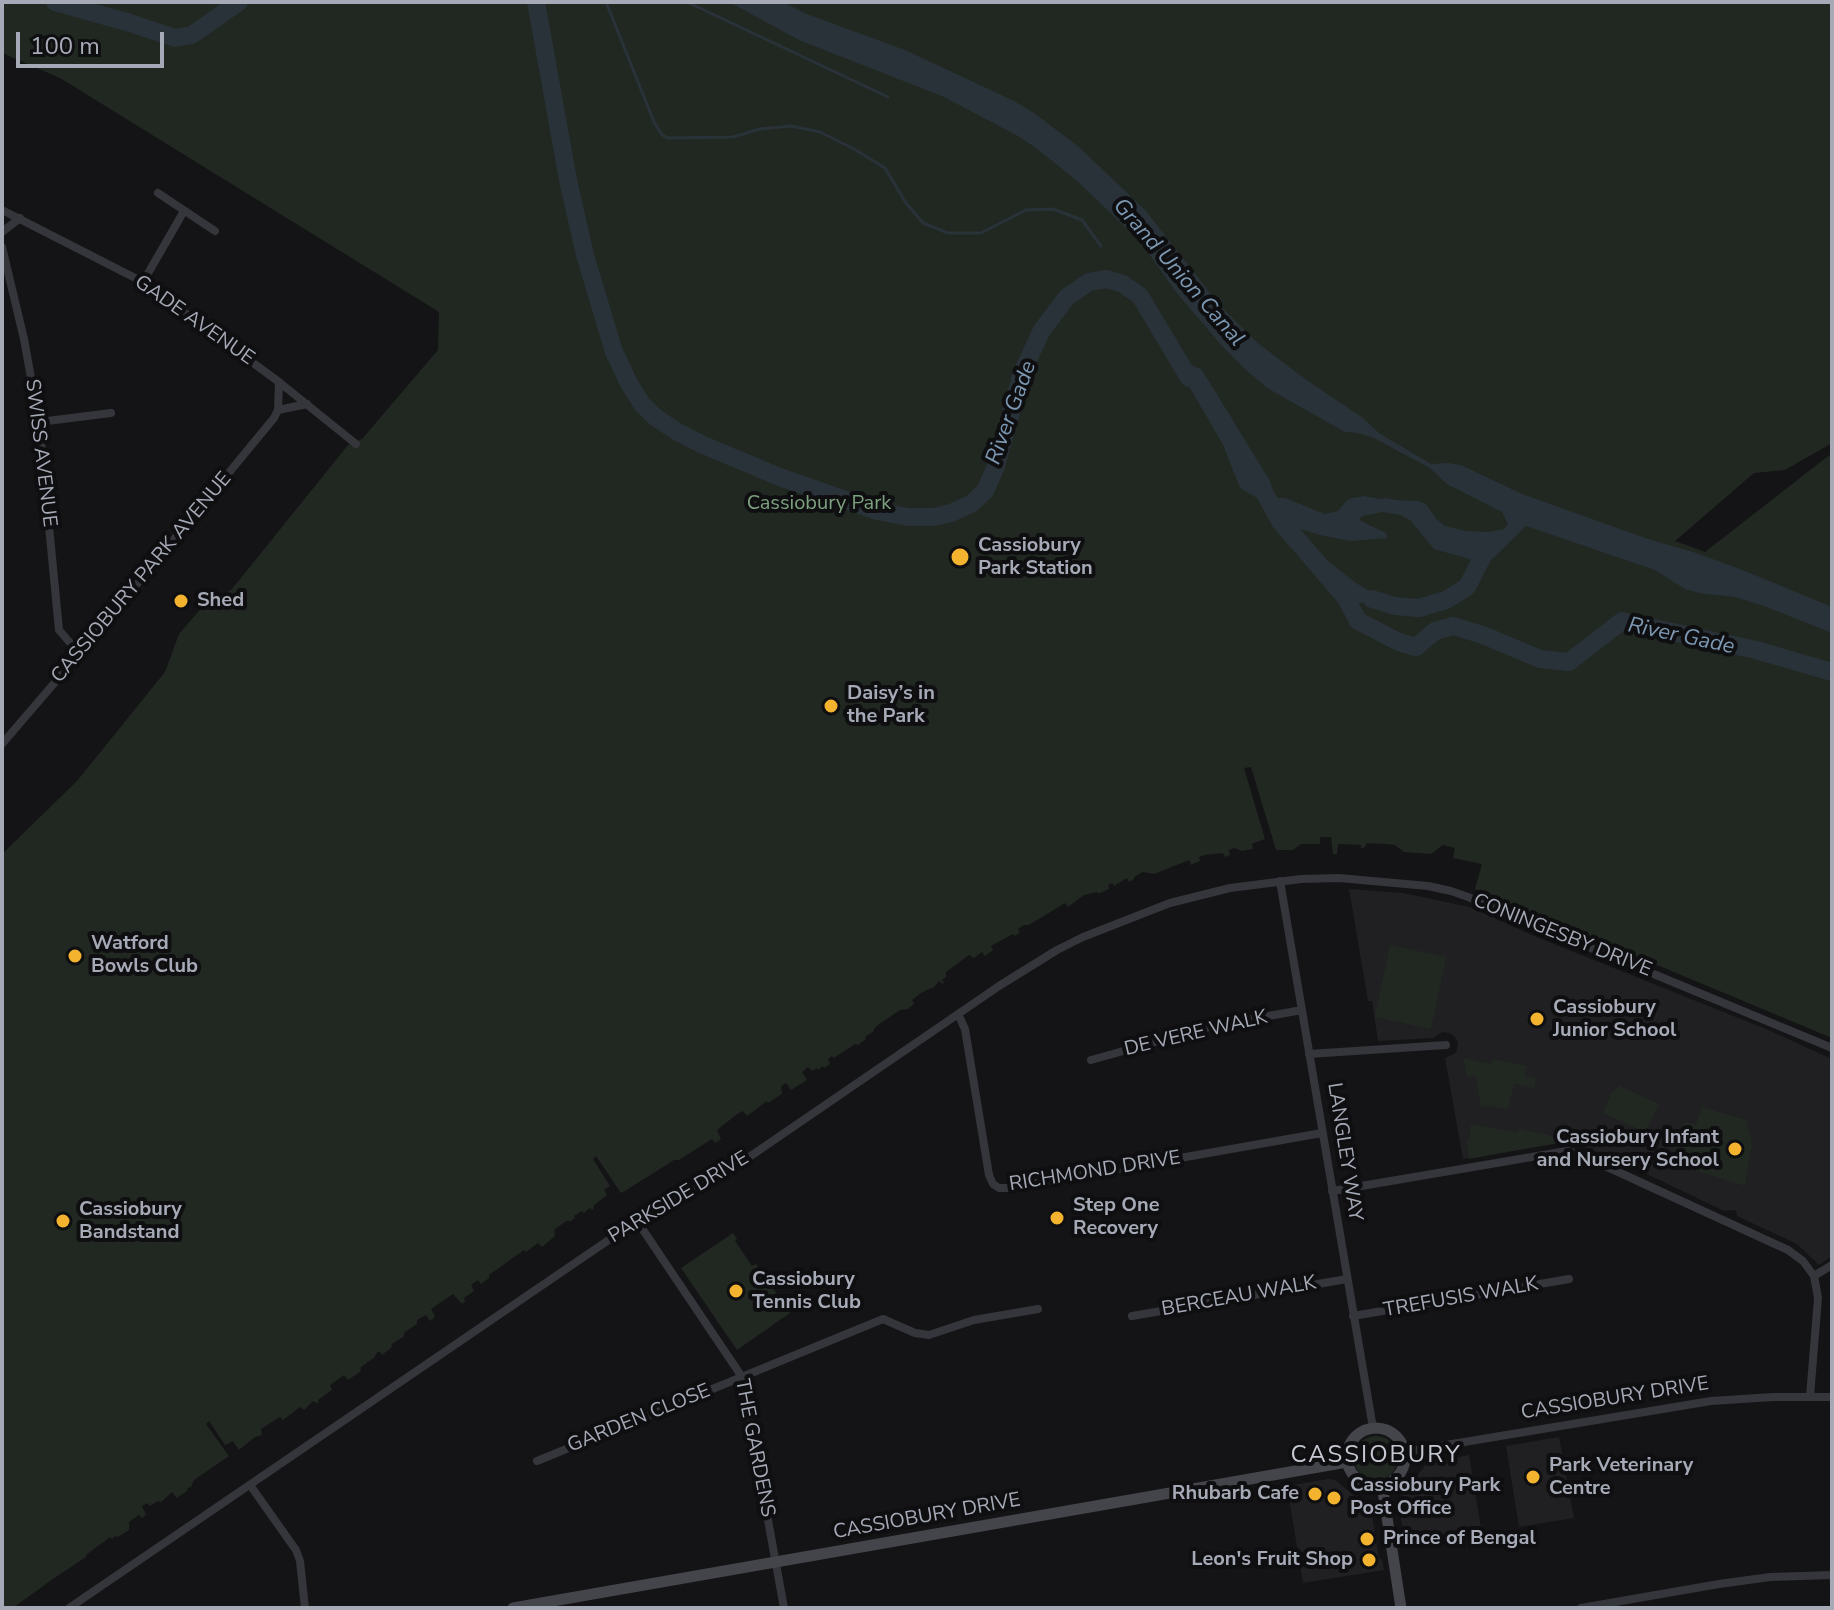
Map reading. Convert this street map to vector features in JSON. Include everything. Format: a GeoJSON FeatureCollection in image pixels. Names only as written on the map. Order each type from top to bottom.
{"type":"FeatureCollection","features":[{"type":"Feature","properties":{"kind":"street"},"geometry":{"type":"LineString","coordinates":[[158,193],[215,231]]}},
{"type":"Feature","properties":{"kind":"street","name":"GADE AVENUE"},"geometry":{"type":"LineString","coordinates":[[2,210],[143,282],[279,382],[356,444]]}},
{"type":"Feature","properties":{"kind":"street"},"geometry":{"type":"LineString","coordinates":[[143,282],[184,211]]}},
{"type":"Feature","properties":{"kind":"street"},"geometry":{"type":"LineString","coordinates":[[2,232],[20,218]]}},
{"type":"Feature","properties":{"kind":"street","name":"SWISS AVENUE"},"geometry":{"type":"LineString","coordinates":[[2,247],[24,339],[39,422],[59,630],[81,652]]}},
{"type":"Feature","properties":{"kind":"street"},"geometry":{"type":"LineString","coordinates":[[279,382],[278,410],[307,404]]}},
{"type":"Feature","properties":{"kind":"street","name":"CASSIOBURY PARK AVENUE"},"geometry":{"type":"LineString","coordinates":[[2,744],[265,430],[278,410]]}},
{"type":"Feature","properties":{"kind":"street"},"geometry":{"type":"LineString","coordinates":[[39,422],[111,413]]}},
{"type":"Feature","properties":{"kind":"street","name":"CONINGESBY DRIVE"},"geometry":{"type":"LineString","coordinates":[[1280,881],[1339,878],[1408,883],[1451,891],[1832,1048]]}},
{"type":"Feature","properties":{"kind":"street","name":"LANGLEY WAY"},"geometry":{"type":"LineString","coordinates":[[1280,881],[1373,1428]]}},
{"type":"Feature","properties":{"kind":"street","name":"PARKSIDE DRIVE"},"geometry":{"type":"LineString","coordinates":[[69,1608],[637,1221],[675,1197],[720,1177],[1057,950],[1117,922],[1196,895],[1280,881]]}},
{"type":"Feature","properties":{"kind":"street","name":"DE VERE WALK"},"geometry":{"type":"LineString","coordinates":[[1091,1060],[1213,1026],[1302,1010]]}},
{"type":"Feature","properties":{"kind":"street","name":"RICHMOND DRIVE"},"geometry":{"type":"LineString","coordinates":[[958,1014],[965,1029],[989,1175],[999,1188],[1322,1133]]}},
{"type":"Feature","properties":{"kind":"street"},"geometry":{"type":"LineString","coordinates":[[1309,1054],[1446,1045]]}},
{"type":"Feature","properties":{"kind":"street"},"geometry":{"type":"LineString","coordinates":[[1332,1191],[1568,1151],[1579,1154],[1788,1250],[1803,1261],[1817,1285],[1818,1312],[1810,1396]]}},
{"type":"Feature","properties":{"kind":"street","name":"THE GARDENS"},"geometry":{"type":"LineString","coordinates":[[637,1221],[742,1377],[784,1608]]}},
{"type":"Feature","properties":{"kind":"street"},"geometry":{"type":"LineString","coordinates":[[1814,1276],[1832,1265]]}},
{"type":"Feature","properties":{"kind":"street","name":"BERCEAU WALK"},"geometry":{"type":"LineString","coordinates":[[1132,1316],[1347,1279]]}},
{"type":"Feature","properties":{"kind":"street","name":"TREFUSIS WALK"},"geometry":{"type":"LineString","coordinates":[[1353,1316],[1569,1279]]}},
{"type":"Feature","properties":{"kind":"street","name":"GARDEN CLOSE"},"geometry":{"type":"LineString","coordinates":[[537,1461],[883,1319],[915,1333],[929,1335],[974,1320],[1038,1309]]}},
{"type":"Feature","properties":{"kind":"street","name":"CASSIOBURY DRIVE"},"geometry":{"type":"LineString","coordinates":[[1404,1452],[1711,1401],[1832,1397]]}},
{"type":"Feature","properties":{"kind":"street"},"geometry":{"type":"LineString","coordinates":[[1373,1428],[1390,1431],[1397,1437],[1404,1452],[1402,1469],[1397,1477],[1373,1486],[1356,1478],[1347,1462],[1350,1443],[1356,1436],[1373,1428]]}},
{"type":"Feature","properties":{"kind":"street","name":"CASSIOBURY DRIVE"},"geometry":{"type":"LineString","coordinates":[[513,1608],[1347,1462]]}},
{"type":"Feature","properties":{"kind":"street"},"geometry":{"type":"LineString","coordinates":[[250,1485],[296,1550],[305,1608]]}},
{"type":"Feature","properties":{"kind":"street"},"geometry":{"type":"LineString","coordinates":[[1382,1485],[1401,1608]]}},
{"type":"Feature","properties":{"kind":"street"},"geometry":{"type":"LineString","coordinates":[[1581,1608],[1770,1577],[1832,1575]]}},
{"type":"Feature","properties":{"kind":"shaded area","name":"Cassiobury Junior School"},"geometry":{"type":"Polygon","coordinates":[[[1349,889],[1403,893],[1470,907],[1832,1059],[1831,1257],[1819,1265],[1797,1244],[1737,1216],[1736,1210],[1724,1211],[1582,1146],[1561,1143],[1463,1159],[1445,1058],[1456,1053],[1456,1038],[1445,1032],[1434,1038],[1378,1041],[1349,889]]]}},
{"type":"Feature","properties":{"kind":"shaded area"},"geometry":{"type":"Polygon","coordinates":[[[1559,1437],[1574,1518],[1519,1527],[1506,1446],[1559,1437]]]}},
{"type":"Feature","properties":{"kind":"shaded area"},"geometry":{"type":"Polygon","coordinates":[[[1469,1455],[1482,1534],[1406,1546],[1398,1504],[1400,1498],[1426,1464],[1469,1455]]]}},
{"type":"Feature","properties":{"kind":"shaded area"},"geometry":{"type":"Polygon","coordinates":[[[1335,1480],[1371,1510],[1384,1570],[1303,1583],[1287,1486],[1335,1480]]]}},
{"type":"Feature","properties":{"kind":"green space","name":"Cassiobury Park"},"geometry":{"type":"Polygon","coordinates":[[[2,2],[1832,2],[1832,443],[1785,470],[1754,473],[1675,541],[1705,552],[1832,453],[1832,1038],[1475,889],[1482,864],[1453,858],[1455,848],[1443,845],[1431,854],[1404,852],[1395,845],[1386,844],[1367,843],[1361,848],[1361,845],[1338,844],[1337,854],[1333,854],[1331,837],[1320,837],[1320,844],[1301,844],[1293,850],[1276,850],[1251,767],[1244,768],[1265,839],[1252,844],[1253,849],[1242,851],[1234,848],[1225,857],[1223,853],[1205,855],[1191,865],[1189,860],[1154,874],[1143,872],[1129,882],[1127,878],[1114,886],[1112,883],[1108,885],[1109,889],[1084,895],[1068,907],[1065,903],[1024,925],[1015,936],[1013,934],[991,946],[993,950],[985,956],[982,952],[974,958],[969,955],[946,972],[943,984],[939,981],[921,993],[912,1000],[914,1004],[908,1009],[900,1010],[878,1025],[858,1045],[834,1058],[832,1056],[828,1059],[830,1064],[824,1068],[812,1071],[808,1067],[802,1072],[807,1080],[791,1090],[786,1083],[781,1086],[782,1094],[768,1103],[747,1116],[743,1111],[736,1115],[717,1130],[721,1139],[715,1143],[712,1139],[621,1193],[596,1156],[593,1159],[610,1186],[604,1190],[607,1195],[592,1210],[582,1211],[571,1221],[566,1221],[554,1230],[555,1236],[542,1247],[538,1243],[526,1252],[524,1250],[481,1284],[478,1280],[471,1285],[474,1291],[464,1298],[462,1304],[453,1294],[431,1309],[435,1316],[433,1319],[430,1321],[426,1315],[417,1320],[417,1324],[391,1348],[382,1355],[379,1351],[361,1367],[360,1372],[348,1380],[344,1375],[330,1385],[332,1390],[318,1403],[313,1401],[304,1410],[300,1407],[283,1420],[280,1417],[261,1429],[262,1435],[239,1450],[233,1441],[225,1445],[209,1421],[206,1424],[229,1456],[194,1480],[191,1487],[177,1498],[172,1492],[161,1502],[142,1506],[146,1515],[142,1518],[139,1515],[129,1522],[129,1530],[118,1537],[110,1537],[13,1608],[2,1608],[2,854],[77,781],[165,672],[179,634],[203,606],[232,589],[348,445],[362,439],[438,350],[439,312],[60,78],[2,53],[2,2]]]}},
{"type":"Feature","properties":{"kind":"green space"},"geometry":{"type":"Polygon","coordinates":[[[1390,945],[1446,957],[1431,1029],[1375,1017],[1390,945]]]}},
{"type":"Feature","properties":{"kind":"green space"},"geometry":{"type":"Polygon","coordinates":[[[1463,1058],[1491,1064],[1493,1059],[1527,1066],[1525,1076],[1536,1078],[1534,1088],[1514,1084],[1508,1109],[1481,1107],[1476,1076],[1467,1077],[1463,1058]]]}},
{"type":"Feature","properties":{"kind":"green space"},"geometry":{"type":"Polygon","coordinates":[[[1620,1086],[1659,1104],[1645,1132],[1603,1113],[1612,1092],[1620,1086]]]}},
{"type":"Feature","properties":{"kind":"green space"},"geometry":{"type":"Polygon","coordinates":[[[1702,1107],[1746,1120],[1752,1142],[1745,1186],[1669,1162],[1685,1122],[1696,1125],[1702,1107]]]}},
{"type":"Feature","properties":{"kind":"green space"},"geometry":{"type":"Polygon","coordinates":[[[1471,1124],[1548,1135],[1556,1143],[1469,1159],[1467,1140],[1470,1140],[1471,1124]]]}},
{"type":"Feature","properties":{"kind":"green space","name":"Cassiobury Tennis Club"},"geometry":{"type":"Polygon","coordinates":[[[733,1233],[752,1266],[756,1264],[790,1313],[737,1350],[681,1268],[733,1233]]]}},
{"type":"Feature","properties":{"kind":"green space"},"geometry":{"type":"Polygon","coordinates":[[[1376,1436],[1392,1442],[1398,1458],[1392,1474],[1376,1480],[1360,1474],[1354,1458],[1360,1442],[1376,1436]]]}},
{"type":"Feature","properties":{"kind":"water","name":"Grand Union Canal"},"geometry":{"type":"Polygon","coordinates":[[[729,2],[783,2],[804,13],[905,50],[1014,101],[1079,147],[1146,211],[1220,306],[1259,344],[1363,418],[1379,433],[1431,464],[1461,465],[1522,494],[1740,569],[1832,607],[1832,633],[1735,597],[1685,589],[1655,570],[1526,526],[1477,570],[1473,560],[1434,549],[1410,520],[1382,512],[1362,516],[1359,520],[1386,533],[1387,538],[1351,541],[1300,529],[1328,561],[1356,583],[1395,606],[1355,602],[1358,621],[1342,607],[1273,527],[1257,498],[1240,488],[1223,445],[1185,379],[1176,357],[1202,370],[1278,498],[1325,514],[1338,511],[1348,499],[1364,496],[1418,501],[1426,504],[1445,526],[1466,531],[1504,529],[1508,524],[1502,512],[1447,484],[1430,468],[1374,438],[1345,432],[1267,388],[1222,346],[1176,292],[1140,241],[1076,180],[1018,136],[944,97],[799,40],[729,2]]]}},
{"type":"Feature","properties":{"kind":"waterway","name":"River Gade"},"geometry":{"type":"LineString","coordinates":[[55,2],[175,38],[192,35],[239,2]]}},
{"type":"Feature","properties":{"kind":"waterway","name":"River Gade"},"geometry":{"type":"LineString","coordinates":[[536,2],[568,180],[585,255],[614,352],[642,404],[676,431],[777,476],[877,511],[908,517],[934,517],[971,504],[985,491],[995,469],[1022,373],[1042,330],[1067,297],[1089,282],[1107,279],[1123,284],[1140,296],[1189,378]]}},
{"type":"Feature","properties":{"kind":"waterway"},"geometry":{"type":"LineString","coordinates":[[606,2],[654,122],[662,135],[668,138],[733,137],[760,129],[791,126],[820,132],[885,168],[906,203],[923,223],[948,233],[981,233],[1026,210],[1053,209],[1082,220],[1101,246]]}},
{"type":"Feature","properties":{"kind":"waterway"},"geometry":{"type":"LineString","coordinates":[[687,2],[888,97]]}},
{"type":"Feature","properties":{"kind":"waterway"},"geometry":{"type":"LineString","coordinates":[[1372,599],[1395,606],[1419,608],[1446,600],[1467,587],[1486,550]]}},
{"type":"Feature","properties":{"kind":"waterway","name":"River Gade"},"geometry":{"type":"LineString","coordinates":[[1347,600],[1358,621],[1416,647],[1435,631],[1453,626],[1540,659],[1569,662],[1622,621],[1756,650],[1832,672]]}},
{"type":"Feature","properties":{"kind":"place","name":"Cassiobury Park Station"},"geometry":{"type":"Point","coordinates":[960,557]}},
{"type":"Feature","properties":{"kind":"place","name":"Shed"},"geometry":{"type":"Point","coordinates":[181,601]}},
{"type":"Feature","properties":{"kind":"place","name":"Daisy’s in the Park"},"geometry":{"type":"Point","coordinates":[831,706]}},
{"type":"Feature","properties":{"kind":"place","name":"Watford Bowls Club"},"geometry":{"type":"Point","coordinates":[75,956]}},
{"type":"Feature","properties":{"kind":"place","name":"Cassiobury Junior School"},"geometry":{"type":"Point","coordinates":[1537,1019]}},
{"type":"Feature","properties":{"kind":"place","name":"Cassiobury Infant and Nursery School"},"geometry":{"type":"Point","coordinates":[1735,1149]}},
{"type":"Feature","properties":{"kind":"place","name":"Step One Recovery"},"geometry":{"type":"Point","coordinates":[1057,1218]}},
{"type":"Feature","properties":{"kind":"place","name":"Cassiobury Bandstand"},"geometry":{"type":"Point","coordinates":[63,1221]}},
{"type":"Feature","properties":{"kind":"place","name":"Cassiobury Tennis Club"},"geometry":{"type":"Point","coordinates":[736,1291]}},
{"type":"Feature","properties":{"kind":"place","name":"Park Veterinary Centre"},"geometry":{"type":"Point","coordinates":[1533,1477]}},
{"type":"Feature","properties":{"kind":"place","name":"Rhubarb Cafe"},"geometry":{"type":"Point","coordinates":[1315,1494]}},
{"type":"Feature","properties":{"kind":"place","name":"Cassiobury Park Post Office"},"geometry":{"type":"Point","coordinates":[1334,1498]}},
{"type":"Feature","properties":{"kind":"place","name":"Prince of Bengal"},"geometry":{"type":"Point","coordinates":[1367,1539]}},
{"type":"Feature","properties":{"kind":"place","name":"Leon's Fruit Shop"},"geometry":{"type":"Point","coordinates":[1369,1560]}},
{"type":"Feature","properties":{"kind":"district","name":"CASSIOBURY"},"geometry":{"type":"Point","coordinates":[1376,1456]}}]}
